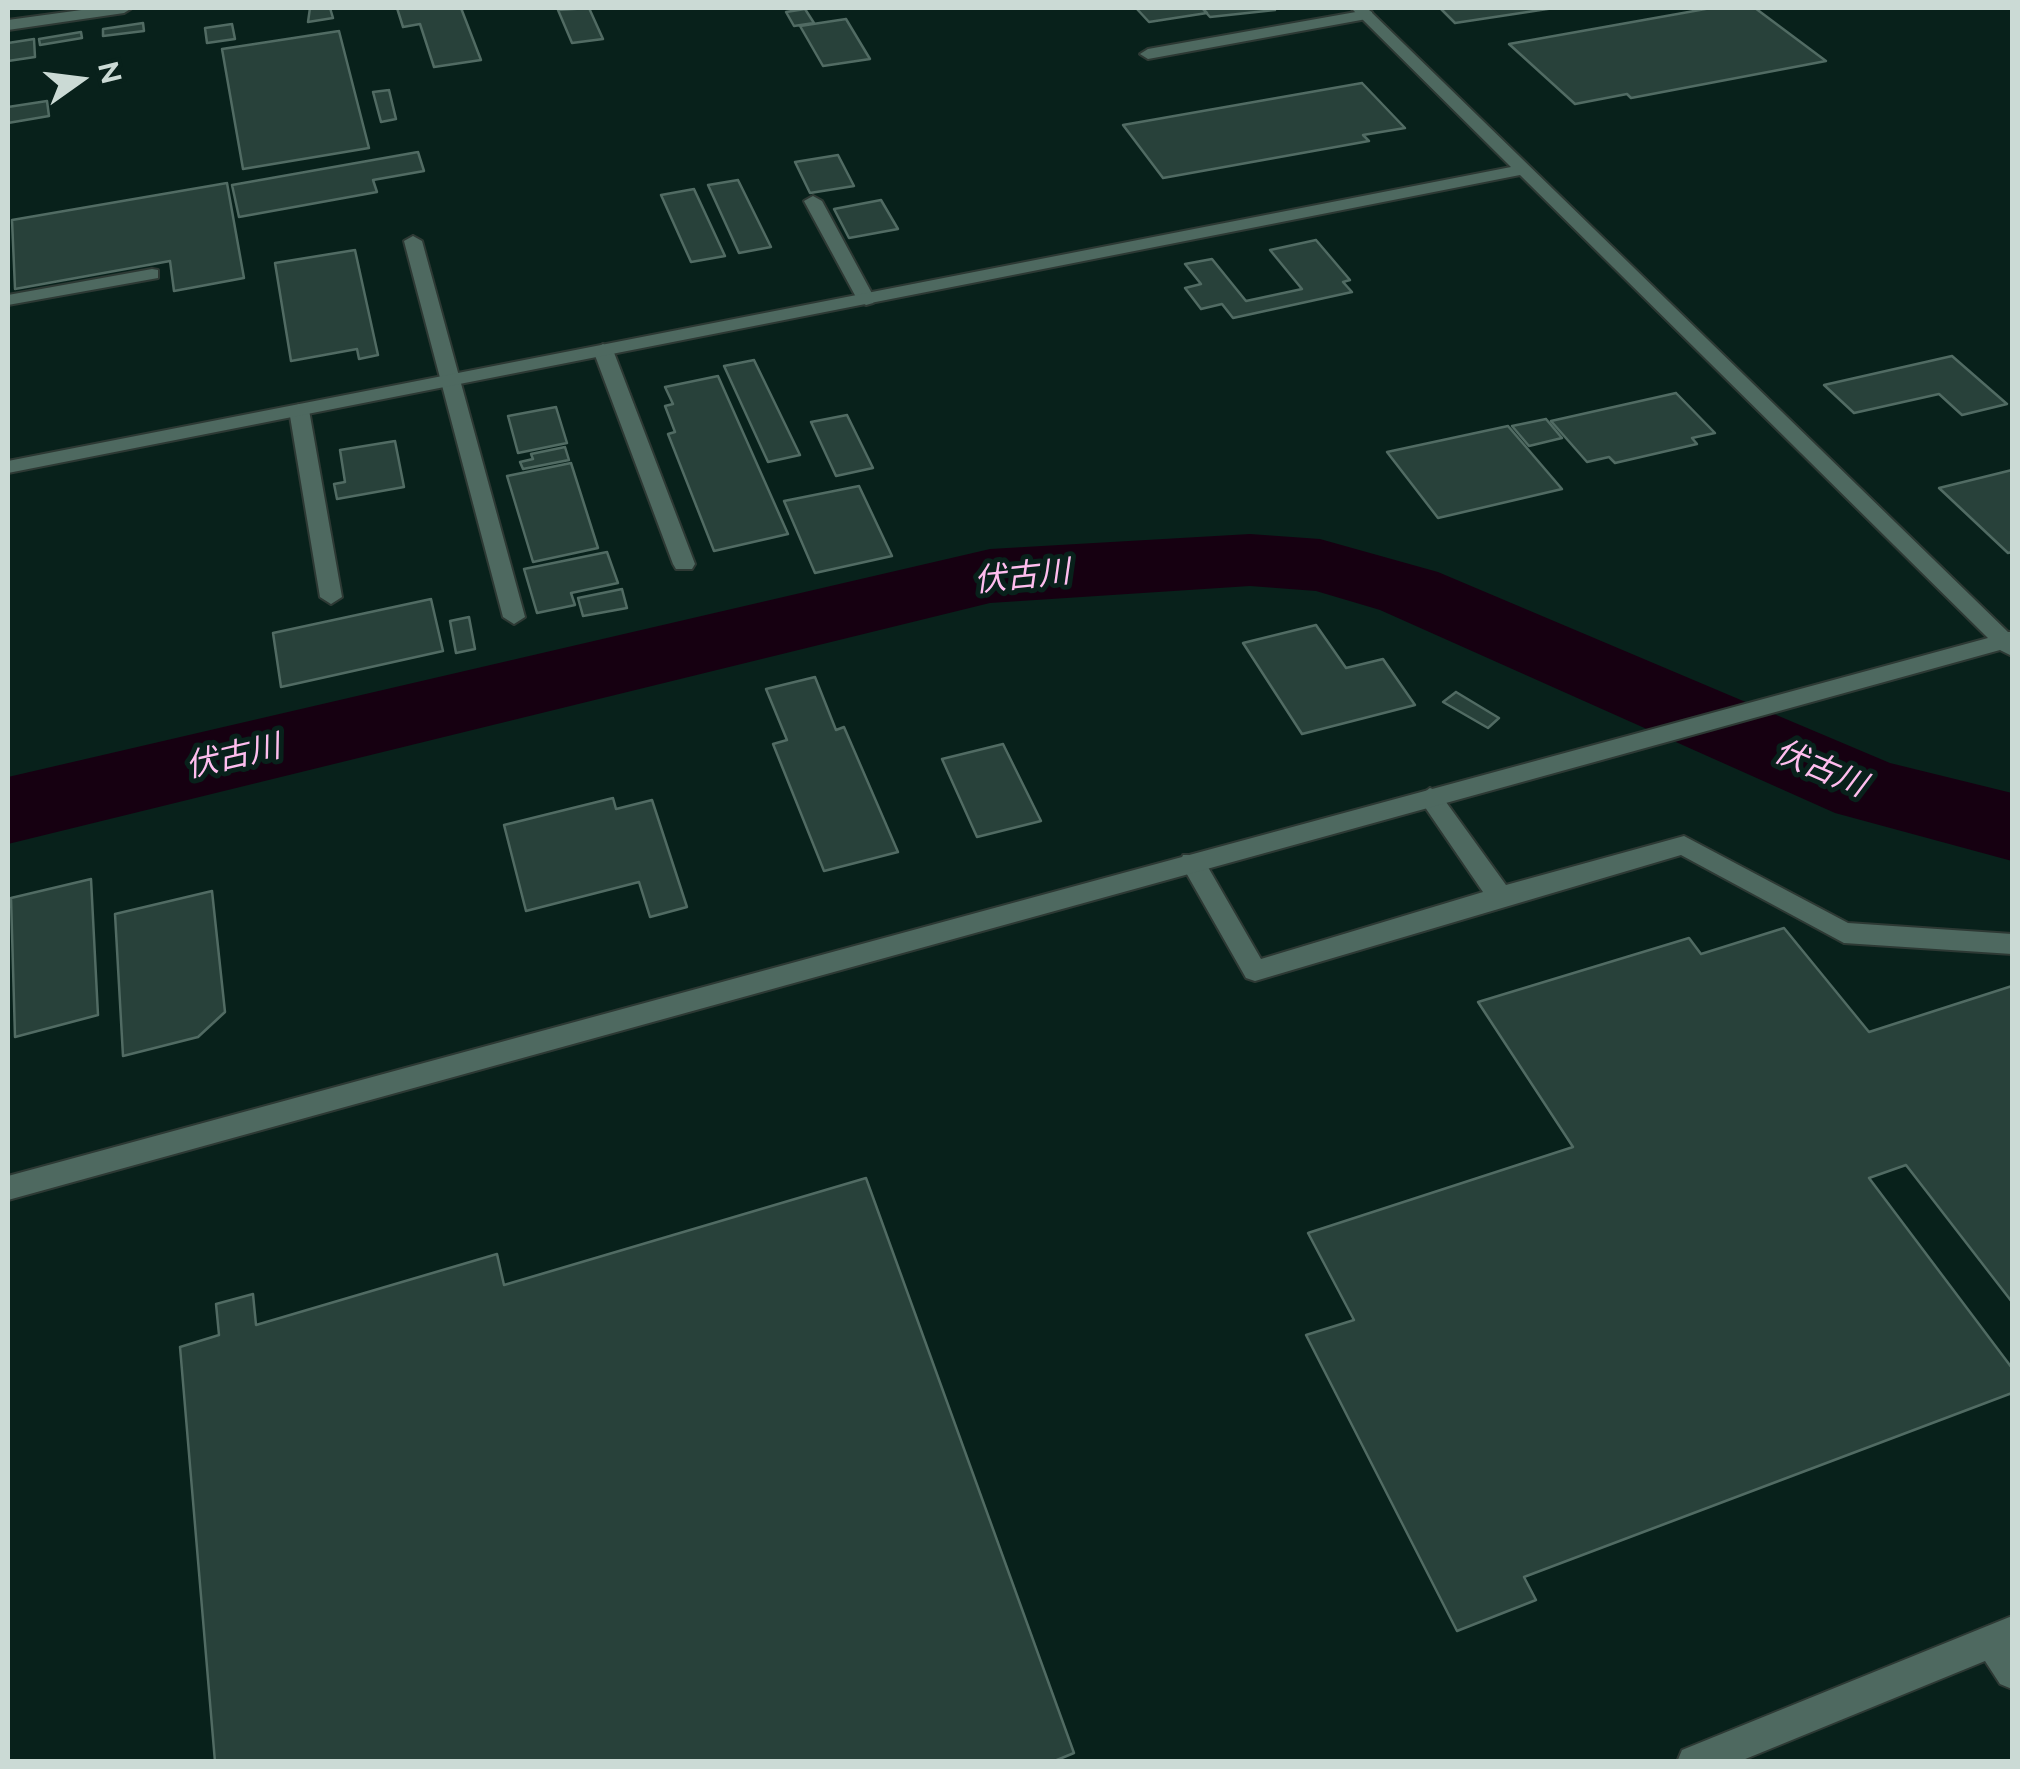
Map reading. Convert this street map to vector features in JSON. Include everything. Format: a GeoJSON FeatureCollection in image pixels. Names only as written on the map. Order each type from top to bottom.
{"type":"FeatureCollection","features":[{"type":"Feature","properties":{"kind":"street"},"geometry":{"type":"LineString","coordinates":[[8,25],[124,8]]}},
{"type":"Feature","properties":{"kind":"street"},"geometry":{"type":"LineString","coordinates":[[1148,54],[1366,10],[2010,643]]}},
{"type":"Feature","properties":{"kind":"street"},"geometry":{"type":"LineString","coordinates":[[8,467],[1526,169]]}},
{"type":"Feature","properties":{"kind":"street"},"geometry":{"type":"LineString","coordinates":[[812,201],[866,298]]}},
{"type":"Feature","properties":{"kind":"street"},"geometry":{"type":"LineString","coordinates":[[413,241],[514,617]]}},
{"type":"Feature","properties":{"kind":"street"},"geometry":{"type":"LineString","coordinates":[[8,300],[152,274]]}},
{"type":"Feature","properties":{"kind":"street"},"geometry":{"type":"LineString","coordinates":[[603,350],[684,564]]}},
{"type":"Feature","properties":{"kind":"street"},"geometry":{"type":"LineString","coordinates":[[299,410],[332,597]]}},
{"type":"Feature","properties":{"kind":"street"},"geometry":{"type":"LineString","coordinates":[[8,1188],[1628,743],[2010,643]]}},
{"type":"Feature","properties":{"kind":"street"},"geometry":{"type":"LineString","coordinates":[[1430,797],[1500,896]]}},
{"type":"Feature","properties":{"kind":"street"},"geometry":{"type":"LineString","coordinates":[[1192,862],[1255,972],[1500,896],[1684,845],[1844,933],[2012,944]]}},
{"type":"Feature","properties":{"kind":"street"},"geometry":{"type":"LineString","coordinates":[[1694,1762],[2002,1637],[2012,1672]]}},
{"type":"Feature","properties":{"kind":"building"},"geometry":{"type":"Polygon","coordinates":[[[310,8],[330,8],[333,18],[308,22],[310,8]]]}},
{"type":"Feature","properties":{"kind":"building"},"geometry":{"type":"Polygon","coordinates":[[[397,8],[461,8],[481,60],[434,67],[420,24],[403,27],[397,8]]]}},
{"type":"Feature","properties":{"kind":"building"},"geometry":{"type":"Polygon","coordinates":[[[589,8],[603,39],[572,43],[558,10],[589,8]]]}},
{"type":"Feature","properties":{"kind":"building"},"geometry":{"type":"Polygon","coordinates":[[[1136,8],[1202,8],[1207,13],[1149,22],[1136,8]]]}},
{"type":"Feature","properties":{"kind":"building"},"geometry":{"type":"Polygon","coordinates":[[[1202,8],[1273,8],[1275,10],[1210,17],[1202,8]]]}},
{"type":"Feature","properties":{"kind":"building"},"geometry":{"type":"Polygon","coordinates":[[[1440,8],[1554,8],[1455,23],[1440,8]]]}},
{"type":"Feature","properties":{"kind":"building"},"geometry":{"type":"Polygon","coordinates":[[[1711,8],[1755,8],[1826,61],[1631,98],[1627,94],[1575,104],[1509,44],[1711,8]]]}},
{"type":"Feature","properties":{"kind":"building"},"geometry":{"type":"Polygon","coordinates":[[[805,9],[814,23],[794,26],[786,12],[805,9]]]}},
{"type":"Feature","properties":{"kind":"building"},"geometry":{"type":"Polygon","coordinates":[[[846,19],[870,59],[823,66],[800,26],[846,19]]]}},
{"type":"Feature","properties":{"kind":"building"},"geometry":{"type":"Polygon","coordinates":[[[143,23],[144,31],[103,36],[103,29],[143,23]]]}},
{"type":"Feature","properties":{"kind":"building"},"geometry":{"type":"Polygon","coordinates":[[[232,24],[235,39],[207,43],[205,28],[232,24]]]}},
{"type":"Feature","properties":{"kind":"building"},"geometry":{"type":"Polygon","coordinates":[[[339,31],[369,148],[243,169],[222,49],[339,31]]]}},
{"type":"Feature","properties":{"kind":"building"},"geometry":{"type":"Polygon","coordinates":[[[81,32],[82,38],[40,45],[39,39],[81,32]]]}},
{"type":"Feature","properties":{"kind":"building"},"geometry":{"type":"Polygon","coordinates":[[[34,39],[35,57],[8,61],[8,43],[34,39]]]}},
{"type":"Feature","properties":{"kind":"building"},"geometry":{"type":"Polygon","coordinates":[[[1362,83],[1405,128],[1363,135],[1369,141],[1163,178],[1123,125],[1362,83]]]}},
{"type":"Feature","properties":{"kind":"building"},"geometry":{"type":"Polygon","coordinates":[[[389,90],[396,119],[381,122],[373,92],[389,90]]]}},
{"type":"Feature","properties":{"kind":"building"},"geometry":{"type":"Polygon","coordinates":[[[47,101],[49,116],[8,123],[8,107],[47,101]]]}},
{"type":"Feature","properties":{"kind":"building"},"geometry":{"type":"Polygon","coordinates":[[[418,152],[424,171],[373,180],[377,192],[239,217],[232,185],[418,152]]]}},
{"type":"Feature","properties":{"kind":"building"},"geometry":{"type":"Polygon","coordinates":[[[838,155],[854,186],[810,193],[795,162],[838,155]]]}},
{"type":"Feature","properties":{"kind":"building"},"geometry":{"type":"Polygon","coordinates":[[[738,180],[771,247],[739,253],[708,185],[738,180]]]}},
{"type":"Feature","properties":{"kind":"building"},"geometry":{"type":"Polygon","coordinates":[[[227,183],[244,278],[174,291],[170,261],[15,289],[12,220],[227,183]]]}},
{"type":"Feature","properties":{"kind":"building"},"geometry":{"type":"Polygon","coordinates":[[[694,189],[725,256],[691,262],[661,195],[694,189]]]}},
{"type":"Feature","properties":{"kind":"building"},"geometry":{"type":"Polygon","coordinates":[[[881,200],[898,229],[849,238],[834,209],[881,200]]]}},
{"type":"Feature","properties":{"kind":"building"},"geometry":{"type":"Polygon","coordinates":[[[1316,240],[1350,280],[1343,282],[1352,292],[1233,318],[1222,304],[1201,309],[1185,288],[1201,284],[1185,264],[1212,259],[1246,301],[1302,289],[1270,250],[1316,240]]]}},
{"type":"Feature","properties":{"kind":"building"},"geometry":{"type":"Polygon","coordinates":[[[355,250],[378,355],[359,359],[357,349],[291,361],[275,263],[355,250]]]}},
{"type":"Feature","properties":{"kind":"building"},"geometry":{"type":"Polygon","coordinates":[[[1952,356],[2007,404],[1962,415],[1939,394],[1854,413],[1824,385],[1952,356]]]}},
{"type":"Feature","properties":{"kind":"building"},"geometry":{"type":"Polygon","coordinates":[[[754,360],[800,455],[768,462],[724,366],[754,360]]]}},
{"type":"Feature","properties":{"kind":"building"},"geometry":{"type":"Polygon","coordinates":[[[718,376],[788,534],[714,551],[668,434],[675,432],[665,406],[673,404],[665,387],[718,376]]]}},
{"type":"Feature","properties":{"kind":"building"},"geometry":{"type":"Polygon","coordinates":[[[1676,393],[1715,433],[1692,438],[1697,444],[1615,463],[1609,457],[1587,462],[1551,421],[1676,393]]]}},
{"type":"Feature","properties":{"kind":"building"},"geometry":{"type":"Polygon","coordinates":[[[556,407],[567,443],[518,453],[508,416],[556,407]]]}},
{"type":"Feature","properties":{"kind":"building"},"geometry":{"type":"Polygon","coordinates":[[[847,415],[873,468],[836,476],[811,422],[847,415]]]}},
{"type":"Feature","properties":{"kind":"building"},"geometry":{"type":"Polygon","coordinates":[[[1546,419],[1562,438],[1529,446],[1512,426],[1546,419]]]}},
{"type":"Feature","properties":{"kind":"building"},"geometry":{"type":"Polygon","coordinates":[[[1508,426],[1562,489],[1438,518],[1387,452],[1508,426]]]}},
{"type":"Feature","properties":{"kind":"building"},"geometry":{"type":"Polygon","coordinates":[[[395,441],[404,487],[337,499],[334,484],[345,482],[340,450],[395,441]]]}},
{"type":"Feature","properties":{"kind":"building"},"geometry":{"type":"Polygon","coordinates":[[[565,447],[569,460],[523,469],[520,462],[533,459],[531,454],[565,447]]]}},
{"type":"Feature","properties":{"kind":"building"},"geometry":{"type":"Polygon","coordinates":[[[571,463],[598,548],[533,562],[507,476],[571,463]]]}},
{"type":"Feature","properties":{"kind":"building"},"geometry":{"type":"Polygon","coordinates":[[[2012,470],[2012,552],[2008,553],[1939,488],[2012,470]]]}},
{"type":"Feature","properties":{"kind":"building"},"geometry":{"type":"Polygon","coordinates":[[[859,486],[892,556],[815,573],[784,501],[859,486]]]}},
{"type":"Feature","properties":{"kind":"building"},"geometry":{"type":"Polygon","coordinates":[[[607,552],[618,583],[571,593],[575,605],[537,613],[524,569],[607,552]]]}},
{"type":"Feature","properties":{"kind":"building"},"geometry":{"type":"Polygon","coordinates":[[[622,589],[627,608],[583,616],[578,598],[622,589]]]}},
{"type":"Feature","properties":{"kind":"building"},"geometry":{"type":"Polygon","coordinates":[[[431,599],[443,651],[281,687],[273,633],[431,599]]]}},
{"type":"Feature","properties":{"kind":"building"},"geometry":{"type":"Polygon","coordinates":[[[469,617],[475,649],[456,653],[450,621],[469,617]]]}},
{"type":"Feature","properties":{"kind":"building"},"geometry":{"type":"Polygon","coordinates":[[[1316,625],[1346,668],[1383,659],[1415,705],[1302,734],[1243,643],[1316,625]]]}},
{"type":"Feature","properties":{"kind":"building"},"geometry":{"type":"Polygon","coordinates":[[[815,677],[836,730],[844,727],[898,852],[824,871],[773,744],[787,740],[766,689],[815,677]]]}},
{"type":"Feature","properties":{"kind":"building"},"geometry":{"type":"Polygon","coordinates":[[[1456,692],[1499,718],[1488,728],[1443,702],[1456,692]]]}},
{"type":"Feature","properties":{"kind":"building"},"geometry":{"type":"Polygon","coordinates":[[[1003,744],[1041,821],[977,837],[942,759],[1003,744]]]}},
{"type":"Feature","properties":{"kind":"building"},"geometry":{"type":"Polygon","coordinates":[[[613,798],[616,809],[652,800],[687,907],[650,917],[639,882],[526,911],[504,825],[613,798]]]}},
{"type":"Feature","properties":{"kind":"building"},"geometry":{"type":"Polygon","coordinates":[[[91,879],[98,1015],[15,1037],[11,898],[91,879]]]}},
{"type":"Feature","properties":{"kind":"building"},"geometry":{"type":"Polygon","coordinates":[[[212,891],[225,1012],[198,1037],[123,1056],[115,914],[212,891]]]}},
{"type":"Feature","properties":{"kind":"building"},"geometry":{"type":"Polygon","coordinates":[[[1784,928],[1869,1032],[2012,986],[2012,1302],[1906,1165],[1869,1178],[2012,1368],[2012,1393],[1524,1577],[1536,1600],[1457,1631],[1306,1335],[1354,1320],[1308,1233],[1573,1147],[1478,1002],[1689,938],[1701,954],[1784,928]]]}},
{"type":"Feature","properties":{"kind":"building"},"geometry":{"type":"Polygon","coordinates":[[[866,1178],[1074,1753],[1052,1762],[215,1762],[180,1347],[219,1335],[216,1304],[253,1294],[256,1325],[497,1254],[504,1285],[866,1178]]]}},
{"type":"Feature","properties":{"kind":"waterway","name":"伏古川"},"geometry":{"type":"LineString","coordinates":[[8,811],[990,576],[1250,560],[1320,565],[1409,591],[1867,790],[2012,827]]}}]}
